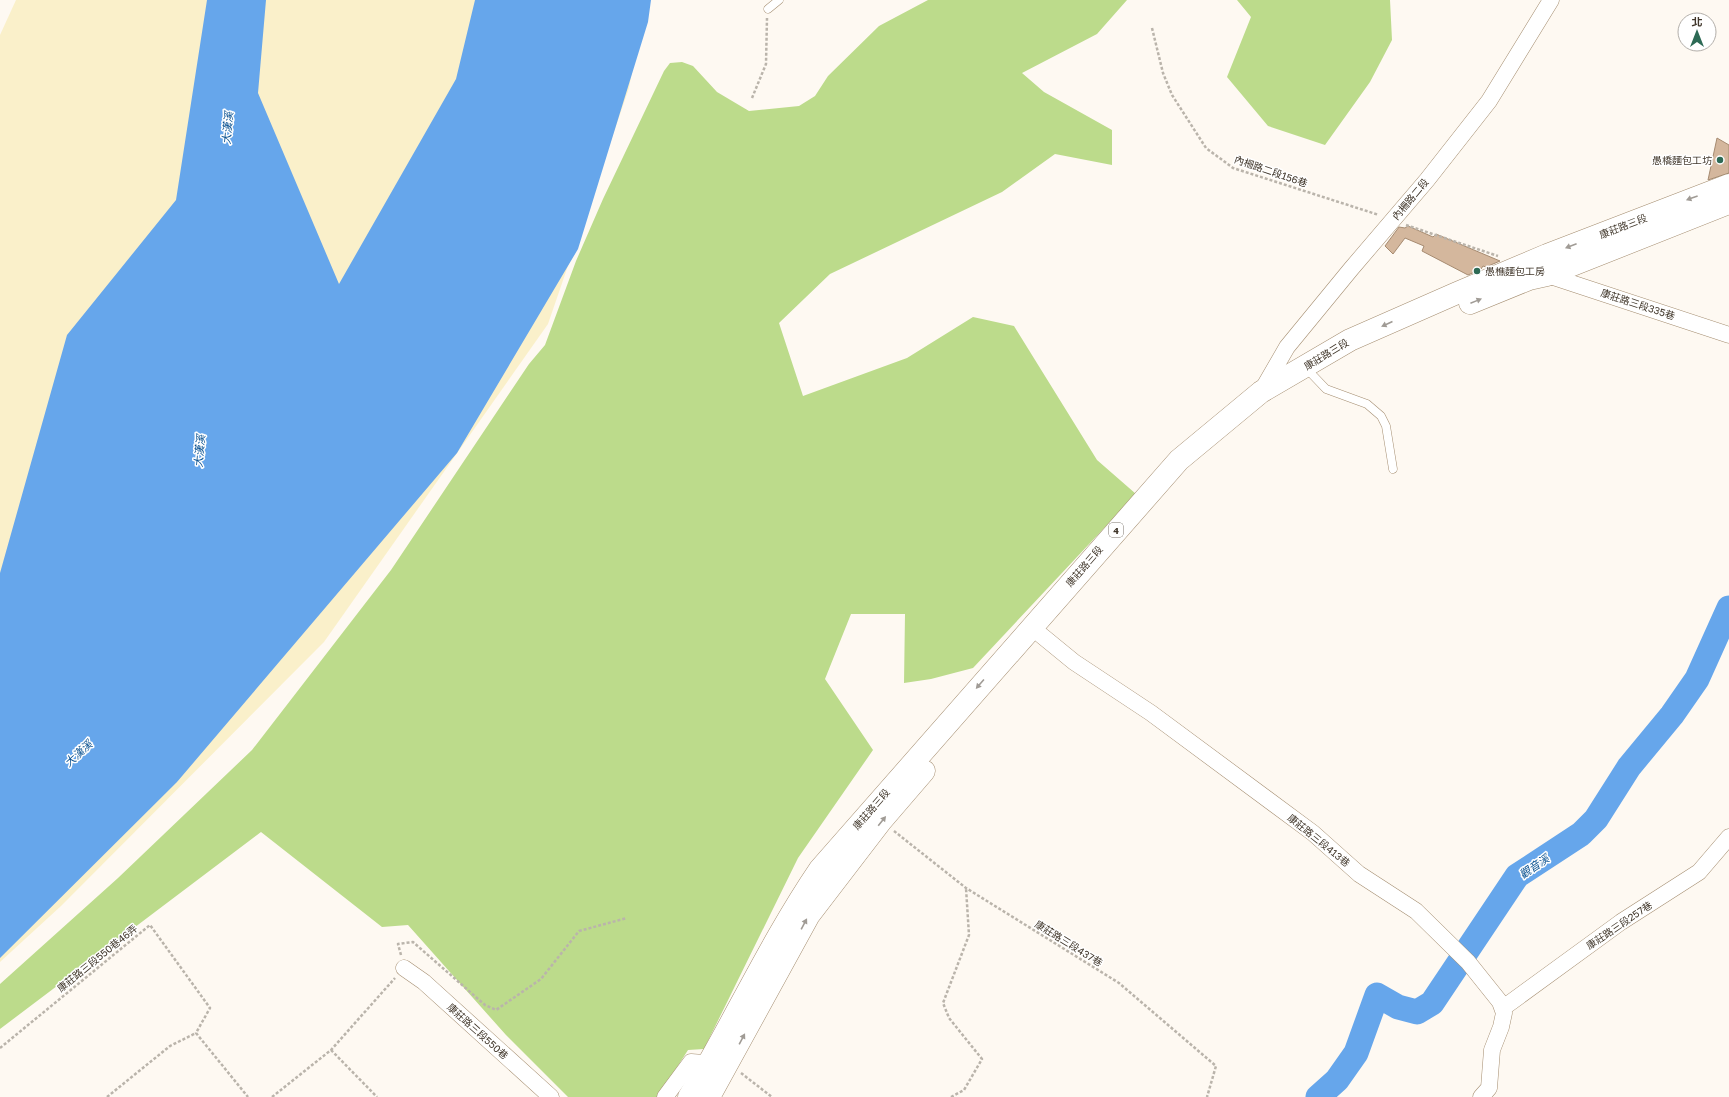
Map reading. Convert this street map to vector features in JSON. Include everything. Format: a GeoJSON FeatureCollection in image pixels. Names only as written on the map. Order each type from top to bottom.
{"type":"FeatureCollection","features":[{"type":"Feature","properties":{"kind":"main road","name":"康莊路三段"},"geometry":{"type":"LineString","coordinates":[[689,1097],[719,1064],[808,915],[881,821],[1166,491],[1200,456],[1350,340],[1522,265],[1729,185]]}},
{"type":"Feature","properties":{"kind":"main road","name":"康莊路三段"},"geometry":{"type":"LineString","coordinates":[[709,1097],[719,1064],[795,905],[820,868],[1179,460],[1261,392],[1309,371],[1352,355],[1447,312],[1529,280],[1547,275],[1729,203]]}},
{"type":"Feature","properties":{"kind":"street","name":"內柵路二段"},"geometry":{"type":"LineString","coordinates":[[1261,392],[1287,347],[1427,180],[1488,101],[1551,0]]}},
{"type":"Feature","properties":{"kind":"street","name":"康莊路三段335巷"},"geometry":{"type":"LineString","coordinates":[[1547,275],[1729,335]]}},
{"type":"Feature","properties":{"kind":"street","name":"康莊路三段413巷"},"geometry":{"type":"LineString","coordinates":[[1041,635],[1074,662],[1151,713],[1313,833],[1360,874],[1416,911],[1468,962],[1500,1002],[1503,1008]]}},
{"type":"Feature","properties":{"kind":"street","name":"康莊路三段257巷"},"geometry":{"type":"LineString","coordinates":[[1503,1008],[1621,922],[1700,872],[1729,837]]}},
{"type":"Feature","properties":{"kind":"street","name":"康莊路三段550巷"},"geometry":{"type":"LineString","coordinates":[[404,968],[424,982],[551,1097]]}},
{"type":"Feature","properties":{"kind":"street"},"geometry":{"type":"LineString","coordinates":[[1481,1097],[1488,1088],[1492,1050],[1501,1027],[1504,1013],[1503,1008]]}},
{"type":"Feature","properties":{"kind":"street"},"geometry":{"type":"LineString","coordinates":[[665,1097],[691,1062],[719,1064]]}},
{"type":"Feature","properties":{"kind":"lane"},"geometry":{"type":"LineString","coordinates":[[768,9],[779,0]]}},
{"type":"Feature","properties":{"kind":"lane"},"geometry":{"type":"LineString","coordinates":[[1309,371],[1326,389],[1367,404],[1381,416],[1386,426],[1393,470]]}},
{"type":"Feature","properties":{"kind":"path"},"geometry":{"type":"LineString","coordinates":[[752,98],[766,64],[768,9]]}},
{"type":"Feature","properties":{"kind":"path","name":"內柵路二段156巷"},"geometry":{"type":"LineString","coordinates":[[1152,28],[1163,73],[1172,95],[1206,148],[1233,168],[1393,220],[1522,265]]}},
{"type":"Feature","properties":{"kind":"path","name":"康莊路三段437巷"},"geometry":{"type":"LineString","coordinates":[[881,821],[966,888],[1119,983],[1216,1066],[1207,1097]]}},
{"type":"Feature","properties":{"kind":"path"},"geometry":{"type":"LineString","coordinates":[[951,1097],[964,1090],[982,1059],[949,1018],[943,1002],[969,935],[966,888]]}},
{"type":"Feature","properties":{"kind":"path","name":"康莊路三段550巷46弄"},"geometry":{"type":"LineString","coordinates":[[0,1048],[150,925],[210,1008],[196,1033]]}},
{"type":"Feature","properties":{"kind":"path"},"geometry":{"type":"LineString","coordinates":[[107,1097],[170,1046],[196,1033],[248,1097]]}},
{"type":"Feature","properties":{"kind":"path"},"geometry":{"type":"LineString","coordinates":[[331,1050],[377,1097]]}},
{"type":"Feature","properties":{"kind":"path"},"geometry":{"type":"LineString","coordinates":[[719,1064],[772,1097]]}},
{"type":"Feature","properties":{"kind":"green space"},"geometry":{"type":"Polygon","coordinates":[[[928,0],[1127,0],[1097,34],[1022,73],[1044,92],[1112,130],[1112,165],[1055,154],[1002,192],[830,274],[779,323],[803,396],[907,358],[973,317],[1014,326],[1097,460],[1136,494],[973,668],[931,679],[904,683],[905,614],[851,614],[825,679],[873,750],[798,858],[704,1049],[688,1050],[658,1097],[568,1097],[506,1035],[408,925],[382,927],[261,832],[0,1029],[0,984],[118,878],[252,750],[391,570],[529,364],[545,345],[576,261],[603,199],[664,71],[670,63],[682,62],[693,66],[717,92],[749,111],[799,106],[815,96],[828,76],[879,26],[928,0]]]}},
{"type":"Feature","properties":{"kind":"green space"},"geometry":{"type":"Polygon","coordinates":[[[1237,0],[1390,0],[1392,40],[1370,82],[1325,145],[1268,126],[1227,77],[1251,17],[1237,0]]]}},
{"type":"Feature","properties":{"kind":"sand"},"geometry":{"type":"Polygon","coordinates":[[[16,0],[645,0],[629,88],[548,324],[324,642],[61,906],[0,962],[0,35],[16,0]]]}},
{"type":"Feature","properties":{"kind":"water","name":"大漢溪"},"geometry":{"type":"Polygon","coordinates":[[[207,0],[266,0],[258,93],[339,284],[456,79],[475,0],[651,0],[648,22],[578,249],[457,453],[177,782],[0,958],[0,573],[67,335],[176,200],[207,0]]]}},
{"type":"Feature","properties":{"kind":"building","name":"愚橋麵包工坊"},"geometry":{"type":"Polygon","coordinates":[[[1717,138],[1729,145],[1729,173],[1708,180],[1717,138]]]}},
{"type":"Feature","properties":{"kind":"building"},"geometry":{"type":"Polygon","coordinates":[[[1408,226],[1433,237],[1436,234],[1500,261],[1486,267],[1483,266],[1481,269],[1468,275],[1422,251],[1424,246],[1405,238],[1393,254],[1385,246],[1399,227],[1405,228],[1408,226]]]}},
{"type":"Feature","properties":{"kind":"waterway","name":"觀音溪"},"geometry":{"type":"LineString","coordinates":[[1318,1097],[1337,1080],[1356,1053],[1377,995],[1398,1007],[1417,1012],[1432,1003],[1517,876],[1581,834],[1596,819],[1629,767],[1672,715],[1697,679],[1729,608]]}},
{"type":"Feature","properties":{"kind":"place","name":"愚橋麵包工坊"},"geometry":{"type":"Point","coordinates":[1720,160]}},
{"type":"Feature","properties":{"kind":"place","name":"愚樵麵包工房"},"geometry":{"type":"Point","coordinates":[1477,271]}}]}
